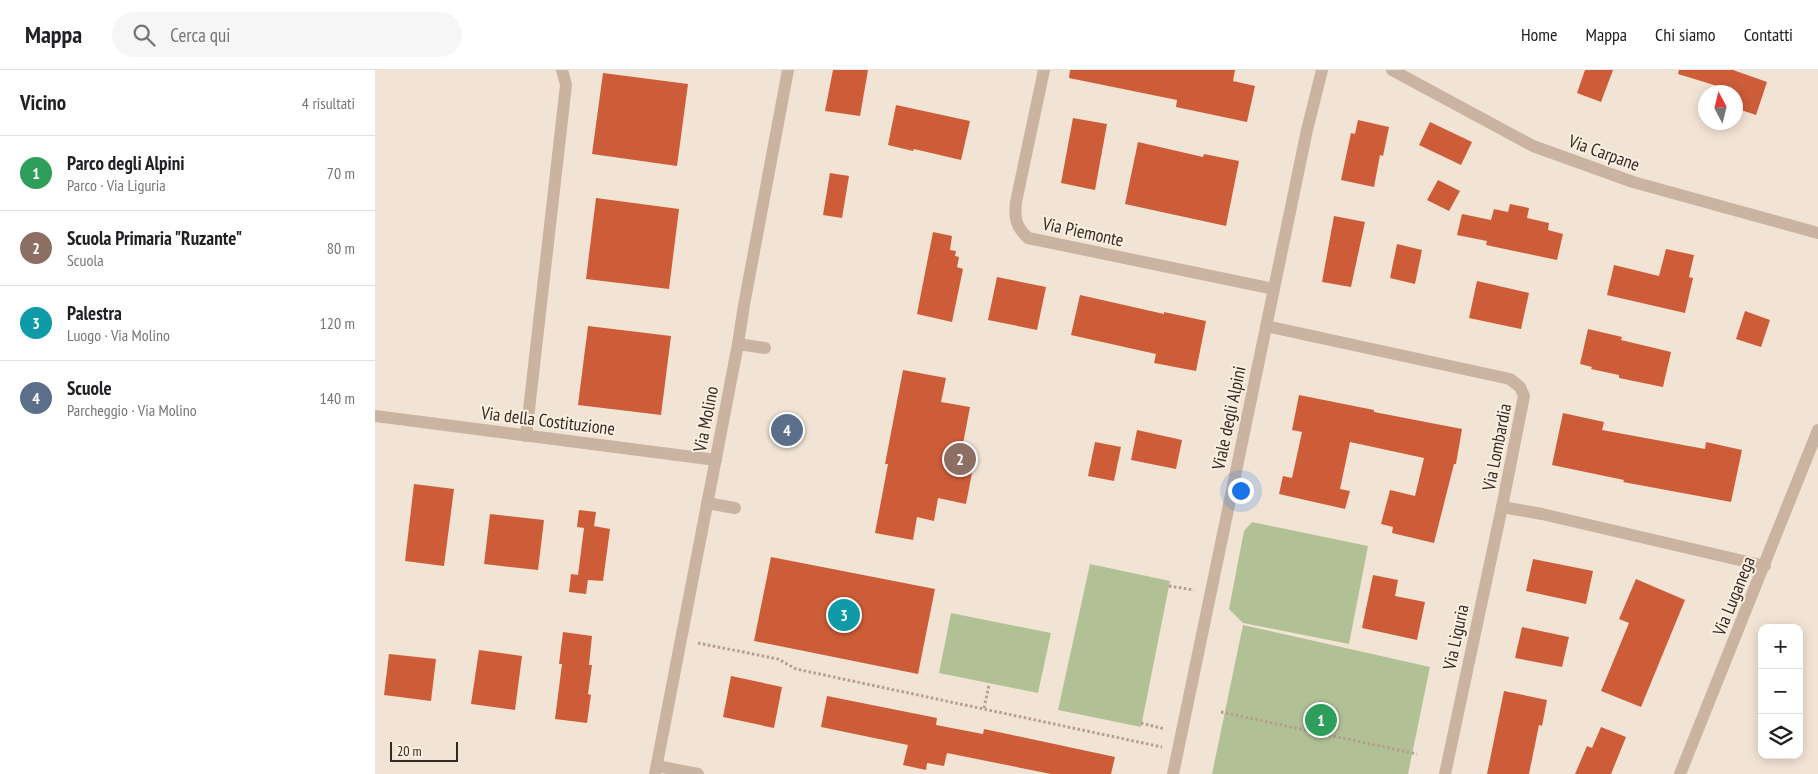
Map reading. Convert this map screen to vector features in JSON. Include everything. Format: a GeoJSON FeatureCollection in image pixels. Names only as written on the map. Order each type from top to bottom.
{"type":"FeatureCollection","features":[{"type":"Feature","properties":{"kind":"street"},"geometry":{"type":"LineString","coordinates":[[526,436],[566,85],[562,70]]}},
{"type":"Feature","properties":{"kind":"street","name":"Via Molino"},"geometry":{"type":"LineString","coordinates":[[656,770],[738,344],[788,70]]}},
{"type":"Feature","properties":{"kind":"street","name":"Via Piemonte"},"geometry":{"type":"LineString","coordinates":[[1044,70],[1016,202],[1016,224],[1020,231],[1028,238],[1274,289]]}},
{"type":"Feature","properties":{"kind":"street","name":"Viale degli Alpini"},"geometry":{"type":"LineString","coordinates":[[1173,774],[1307,130],[1322,70]]}},
{"type":"Feature","properties":{"kind":"street","name":"Via Carpane"},"geometry":{"type":"LineString","coordinates":[[1392,70],[1533,146],[1633,182],[1818,233]]}},
{"type":"Feature","properties":{"kind":"street","name":"Via Lombardia"},"geometry":{"type":"LineString","coordinates":[[1266,326],[1510,379],[1520,387],[1524,396],[1502,507],[1542,514],[1765,566]]}},
{"type":"Feature","properties":{"kind":"street"},"geometry":{"type":"LineString","coordinates":[[738,344],[765,348]]}},
{"type":"Feature","properties":{"kind":"street","name":"Via della Costituzione"},"geometry":{"type":"LineString","coordinates":[[375,416],[716,460]]}},
{"type":"Feature","properties":{"kind":"street","name":"Via Luganega"},"geometry":{"type":"LineString","coordinates":[[1681,774],[1818,430]]}},
{"type":"Feature","properties":{"kind":"street"},"geometry":{"type":"LineString","coordinates":[[707,503],[735,508]]}},
{"type":"Feature","properties":{"kind":"street","name":"Via Liguria"},"geometry":{"type":"LineString","coordinates":[[1445,774],[1502,507]]}},
{"type":"Feature","properties":{"kind":"street"},"geometry":{"type":"LineString","coordinates":[[656,770],[698,774]]}},
{"type":"Feature","properties":{"kind":"path"},"geometry":{"type":"LineString","coordinates":[[1169,586],[1193,590]]}},
{"type":"Feature","properties":{"kind":"path"},"geometry":{"type":"LineString","coordinates":[[698,643],[778,659],[796,669],[1157,745],[1162,747],[1160,756]]}},
{"type":"Feature","properties":{"kind":"path"},"geometry":{"type":"LineString","coordinates":[[984,708],[989,685]]}},
{"type":"Feature","properties":{"kind":"path"},"geometry":{"type":"LineString","coordinates":[[1221,712],[1417,754]]}},
{"type":"Feature","properties":{"kind":"path"},"geometry":{"type":"LineString","coordinates":[[1141,723],[1165,729]]}},
{"type":"Feature","properties":{"kind":"green space"},"geometry":{"type":"Polygon","coordinates":[[[1252,522],[1368,546],[1349,644],[1243,623],[1229,609],[1244,531],[1252,522]]]}},
{"type":"Feature","properties":{"kind":"green space"},"geometry":{"type":"Polygon","coordinates":[[[1090,564],[1170,581],[1141,727],[1058,710],[1090,564]]]}},
{"type":"Feature","properties":{"kind":"green space"},"geometry":{"type":"Polygon","coordinates":[[[951,613],[1051,633],[1038,693],[939,673],[951,613]]]}},
{"type":"Feature","properties":{"kind":"green space"},"geometry":{"type":"Polygon","coordinates":[[[1243,625],[1430,667],[1408,774],[1212,774],[1243,625]]]}},
{"type":"Feature","properties":{"kind":"building"},"geometry":{"type":"Polygon","coordinates":[[[833,70],[868,70],[860,116],[825,111],[833,70]]]}},
{"type":"Feature","properties":{"kind":"building"},"geometry":{"type":"Polygon","coordinates":[[[1070,70],[1235,70],[1233,81],[1255,86],[1247,122],[1176,107],[1177,100],[1069,78],[1070,70]]]}},
{"type":"Feature","properties":{"kind":"building"},"geometry":{"type":"Polygon","coordinates":[[[1585,70],[1613,70],[1601,102],[1577,93],[1585,70]]]}},
{"type":"Feature","properties":{"kind":"building"},"geometry":{"type":"Polygon","coordinates":[[[1679,70],[1733,70],[1767,82],[1756,115],[1743,111],[1743,85],[1714,85],[1678,74],[1679,70]]]}},
{"type":"Feature","properties":{"kind":"building"},"geometry":{"type":"Polygon","coordinates":[[[603,73],[688,84],[677,166],[592,154],[603,73]]]}},
{"type":"Feature","properties":{"kind":"building"},"geometry":{"type":"Polygon","coordinates":[[[896,105],[970,121],[961,160],[888,145],[896,105]]]}},
{"type":"Feature","properties":{"kind":"building"},"geometry":{"type":"Polygon","coordinates":[[[1073,118],[1107,124],[1095,190],[1061,183],[1073,118]]]}},
{"type":"Feature","properties":{"kind":"building"},"geometry":{"type":"Polygon","coordinates":[[[1358,120],[1389,127],[1383,156],[1380,155],[1374,187],[1341,180],[1351,133],[1355,134],[1358,120]]]}},
{"type":"Feature","properties":{"kind":"building"},"geometry":{"type":"Polygon","coordinates":[[[1430,122],[1472,142],[1461,165],[1419,145],[1430,122]]]}},
{"type":"Feature","properties":{"kind":"building"},"geometry":{"type":"Polygon","coordinates":[[[1138,142],[1203,157],[1204,154],[1239,161],[1226,226],[1125,204],[1138,142]]]}},
{"type":"Feature","properties":{"kind":"building"},"geometry":{"type":"Polygon","coordinates":[[[830,173],[849,176],[842,218],[823,215],[830,173]]]}},
{"type":"Feature","properties":{"kind":"building"},"geometry":{"type":"Polygon","coordinates":[[[1438,180],[1460,191],[1449,211],[1427,200],[1438,180]]]}},
{"type":"Feature","properties":{"kind":"building"},"geometry":{"type":"Polygon","coordinates":[[[596,198],[679,209],[669,289],[586,279],[596,198]]]}},
{"type":"Feature","properties":{"kind":"building"},"geometry":{"type":"Polygon","coordinates":[[[1510,204],[1529,208],[1527,218],[1549,223],[1548,230],[1563,234],[1557,260],[1486,245],[1487,241],[1457,235],[1462,214],[1491,220],[1494,209],[1508,212],[1510,204]]]}},
{"type":"Feature","properties":{"kind":"building"},"geometry":{"type":"Polygon","coordinates":[[[1334,216],[1365,222],[1351,287],[1322,282],[1334,216]]]}},
{"type":"Feature","properties":{"kind":"building"},"geometry":{"type":"Polygon","coordinates":[[[933,232],[952,236],[950,250],[956,251],[955,256],[959,257],[957,267],[963,269],[952,322],[917,314],[933,232]]]}},
{"type":"Feature","properties":{"kind":"building"},"geometry":{"type":"Polygon","coordinates":[[[1397,244],[1422,250],[1415,284],[1390,278],[1397,244]]]}},
{"type":"Feature","properties":{"kind":"building"},"geometry":{"type":"Polygon","coordinates":[[[1666,249],[1694,255],[1689,277],[1693,278],[1685,313],[1607,295],[1614,265],[1659,276],[1666,249]]]}},
{"type":"Feature","properties":{"kind":"building"},"geometry":{"type":"Polygon","coordinates":[[[997,277],[1046,287],[1037,330],[988,320],[997,277]]]}},
{"type":"Feature","properties":{"kind":"building"},"geometry":{"type":"Polygon","coordinates":[[[1477,281],[1529,293],[1521,329],[1469,318],[1477,281]]]}},
{"type":"Feature","properties":{"kind":"building"},"geometry":{"type":"Polygon","coordinates":[[[1080,295],[1164,314],[1164,312],[1206,321],[1196,371],[1154,363],[1156,354],[1071,335],[1080,295]]]}},
{"type":"Feature","properties":{"kind":"building"},"geometry":{"type":"Polygon","coordinates":[[[1745,311],[1770,320],[1761,347],[1736,339],[1745,311]]]}},
{"type":"Feature","properties":{"kind":"building"},"geometry":{"type":"Polygon","coordinates":[[[588,326],[671,336],[661,415],[578,405],[588,326]]]}},
{"type":"Feature","properties":{"kind":"building"},"geometry":{"type":"Polygon","coordinates":[[[1588,329],[1622,337],[1621,340],[1671,352],[1663,387],[1619,378],[1619,375],[1591,369],[1592,367],[1580,364],[1588,329]]]}},
{"type":"Feature","properties":{"kind":"building"},"geometry":{"type":"Polygon","coordinates":[[[903,370],[946,378],[941,402],[970,407],[961,454],[975,457],[966,504],[938,498],[934,521],[917,517],[913,540],[875,533],[888,464],[885,464],[903,370]]]}},
{"type":"Feature","properties":{"kind":"building"},"geometry":{"type":"Polygon","coordinates":[[[1299,395],[1462,429],[1456,464],[1454,464],[1434,543],[1392,533],[1393,527],[1381,524],[1390,490],[1415,496],[1424,458],[1350,442],[1340,489],[1350,491],[1345,509],[1279,494],[1283,476],[1292,478],[1302,432],[1292,430],[1299,395]]]}},
{"type":"Feature","properties":{"kind":"building"},"geometry":{"type":"Polygon","coordinates":[[[1563,413],[1604,422],[1602,430],[1705,449],[1706,442],[1742,450],[1731,502],[1623,482],[1624,480],[1552,465],[1563,413]]]}},
{"type":"Feature","properties":{"kind":"building"},"geometry":{"type":"Polygon","coordinates":[[[1137,430],[1182,440],[1176,469],[1131,460],[1137,430]]]}},
{"type":"Feature","properties":{"kind":"building"},"geometry":{"type":"Polygon","coordinates":[[[1095,442],[1121,447],[1114,481],[1088,476],[1095,442]]]}},
{"type":"Feature","properties":{"kind":"building"},"geometry":{"type":"Polygon","coordinates":[[[414,484],[454,489],[444,566],[405,561],[414,484]]]}},
{"type":"Feature","properties":{"kind":"building"},"geometry":{"type":"Polygon","coordinates":[[[579,510],[596,512],[594,526],[610,529],[603,581],[588,580],[586,594],[569,592],[571,574],[578,575],[584,528],[577,527],[579,510]]]}},
{"type":"Feature","properties":{"kind":"building"},"geometry":{"type":"Polygon","coordinates":[[[490,514],[544,520],[538,570],[484,564],[490,514]]]}},
{"type":"Feature","properties":{"kind":"building"},"geometry":{"type":"Polygon","coordinates":[[[771,557],[935,589],[918,674],[754,641],[771,557]]]}},
{"type":"Feature","properties":{"kind":"building"},"geometry":{"type":"Polygon","coordinates":[[[1533,559],[1593,571],[1586,604],[1526,591],[1533,559]]]}},
{"type":"Feature","properties":{"kind":"building"},"geometry":{"type":"Polygon","coordinates":[[[1373,575],[1398,580],[1395,596],[1425,602],[1417,640],[1362,628],[1373,575]]]}},
{"type":"Feature","properties":{"kind":"building"},"geometry":{"type":"Polygon","coordinates":[[[1636,579],[1685,600],[1641,707],[1601,691],[1629,623],[1619,619],[1636,579]]]}},
{"type":"Feature","properties":{"kind":"building"},"geometry":{"type":"Polygon","coordinates":[[[1522,627],[1569,637],[1562,667],[1515,658],[1522,627]]]}},
{"type":"Feature","properties":{"kind":"building"},"geometry":{"type":"Polygon","coordinates":[[[563,632],[592,636],[589,665],[592,665],[588,694],[591,695],[587,723],[555,719],[562,664],[559,664],[563,632]]]}},
{"type":"Feature","properties":{"kind":"building"},"geometry":{"type":"Polygon","coordinates":[[[479,650],[522,656],[515,710],[471,704],[479,650]]]}},
{"type":"Feature","properties":{"kind":"building"},"geometry":{"type":"Polygon","coordinates":[[[389,654],[436,659],[431,701],[384,695],[389,654]]]}},
{"type":"Feature","properties":{"kind":"building"},"geometry":{"type":"Polygon","coordinates":[[[731,676],[782,687],[774,728],[723,717],[731,676]]]}},
{"type":"Feature","properties":{"kind":"building"},"geometry":{"type":"Polygon","coordinates":[[[1504,691],[1547,700],[1542,726],[1539,725],[1529,774],[1487,774],[1504,691]]]}},
{"type":"Feature","properties":{"kind":"building"},"geometry":{"type":"Polygon","coordinates":[[[827,696],[937,718],[936,725],[983,734],[984,729],[1115,757],[1111,774],[1051,774],[947,753],[944,766],[927,763],[926,770],[903,765],[908,745],[821,727],[827,696]]]}},
{"type":"Feature","properties":{"kind":"building"},"geometry":{"type":"Polygon","coordinates":[[[1601,727],[1626,737],[1611,774],[1575,774],[1587,746],[1592,748],[1601,727]]]}},
{"type":"Feature","properties":{"kind":"place","name":"Scuole"},"geometry":{"type":"Point","coordinates":[787,430]}},
{"type":"Feature","properties":{"kind":"place","name":"Scuola Primaria \"Ruzante\""},"geometry":{"type":"Point","coordinates":[960,459]}},
{"type":"Feature","properties":{"kind":"place","name":"Palestra"},"geometry":{"type":"Point","coordinates":[844,615]}},
{"type":"Feature","properties":{"kind":"place","name":"Parco degli Alpini"},"geometry":{"type":"Point","coordinates":[1321,720]}}]}
